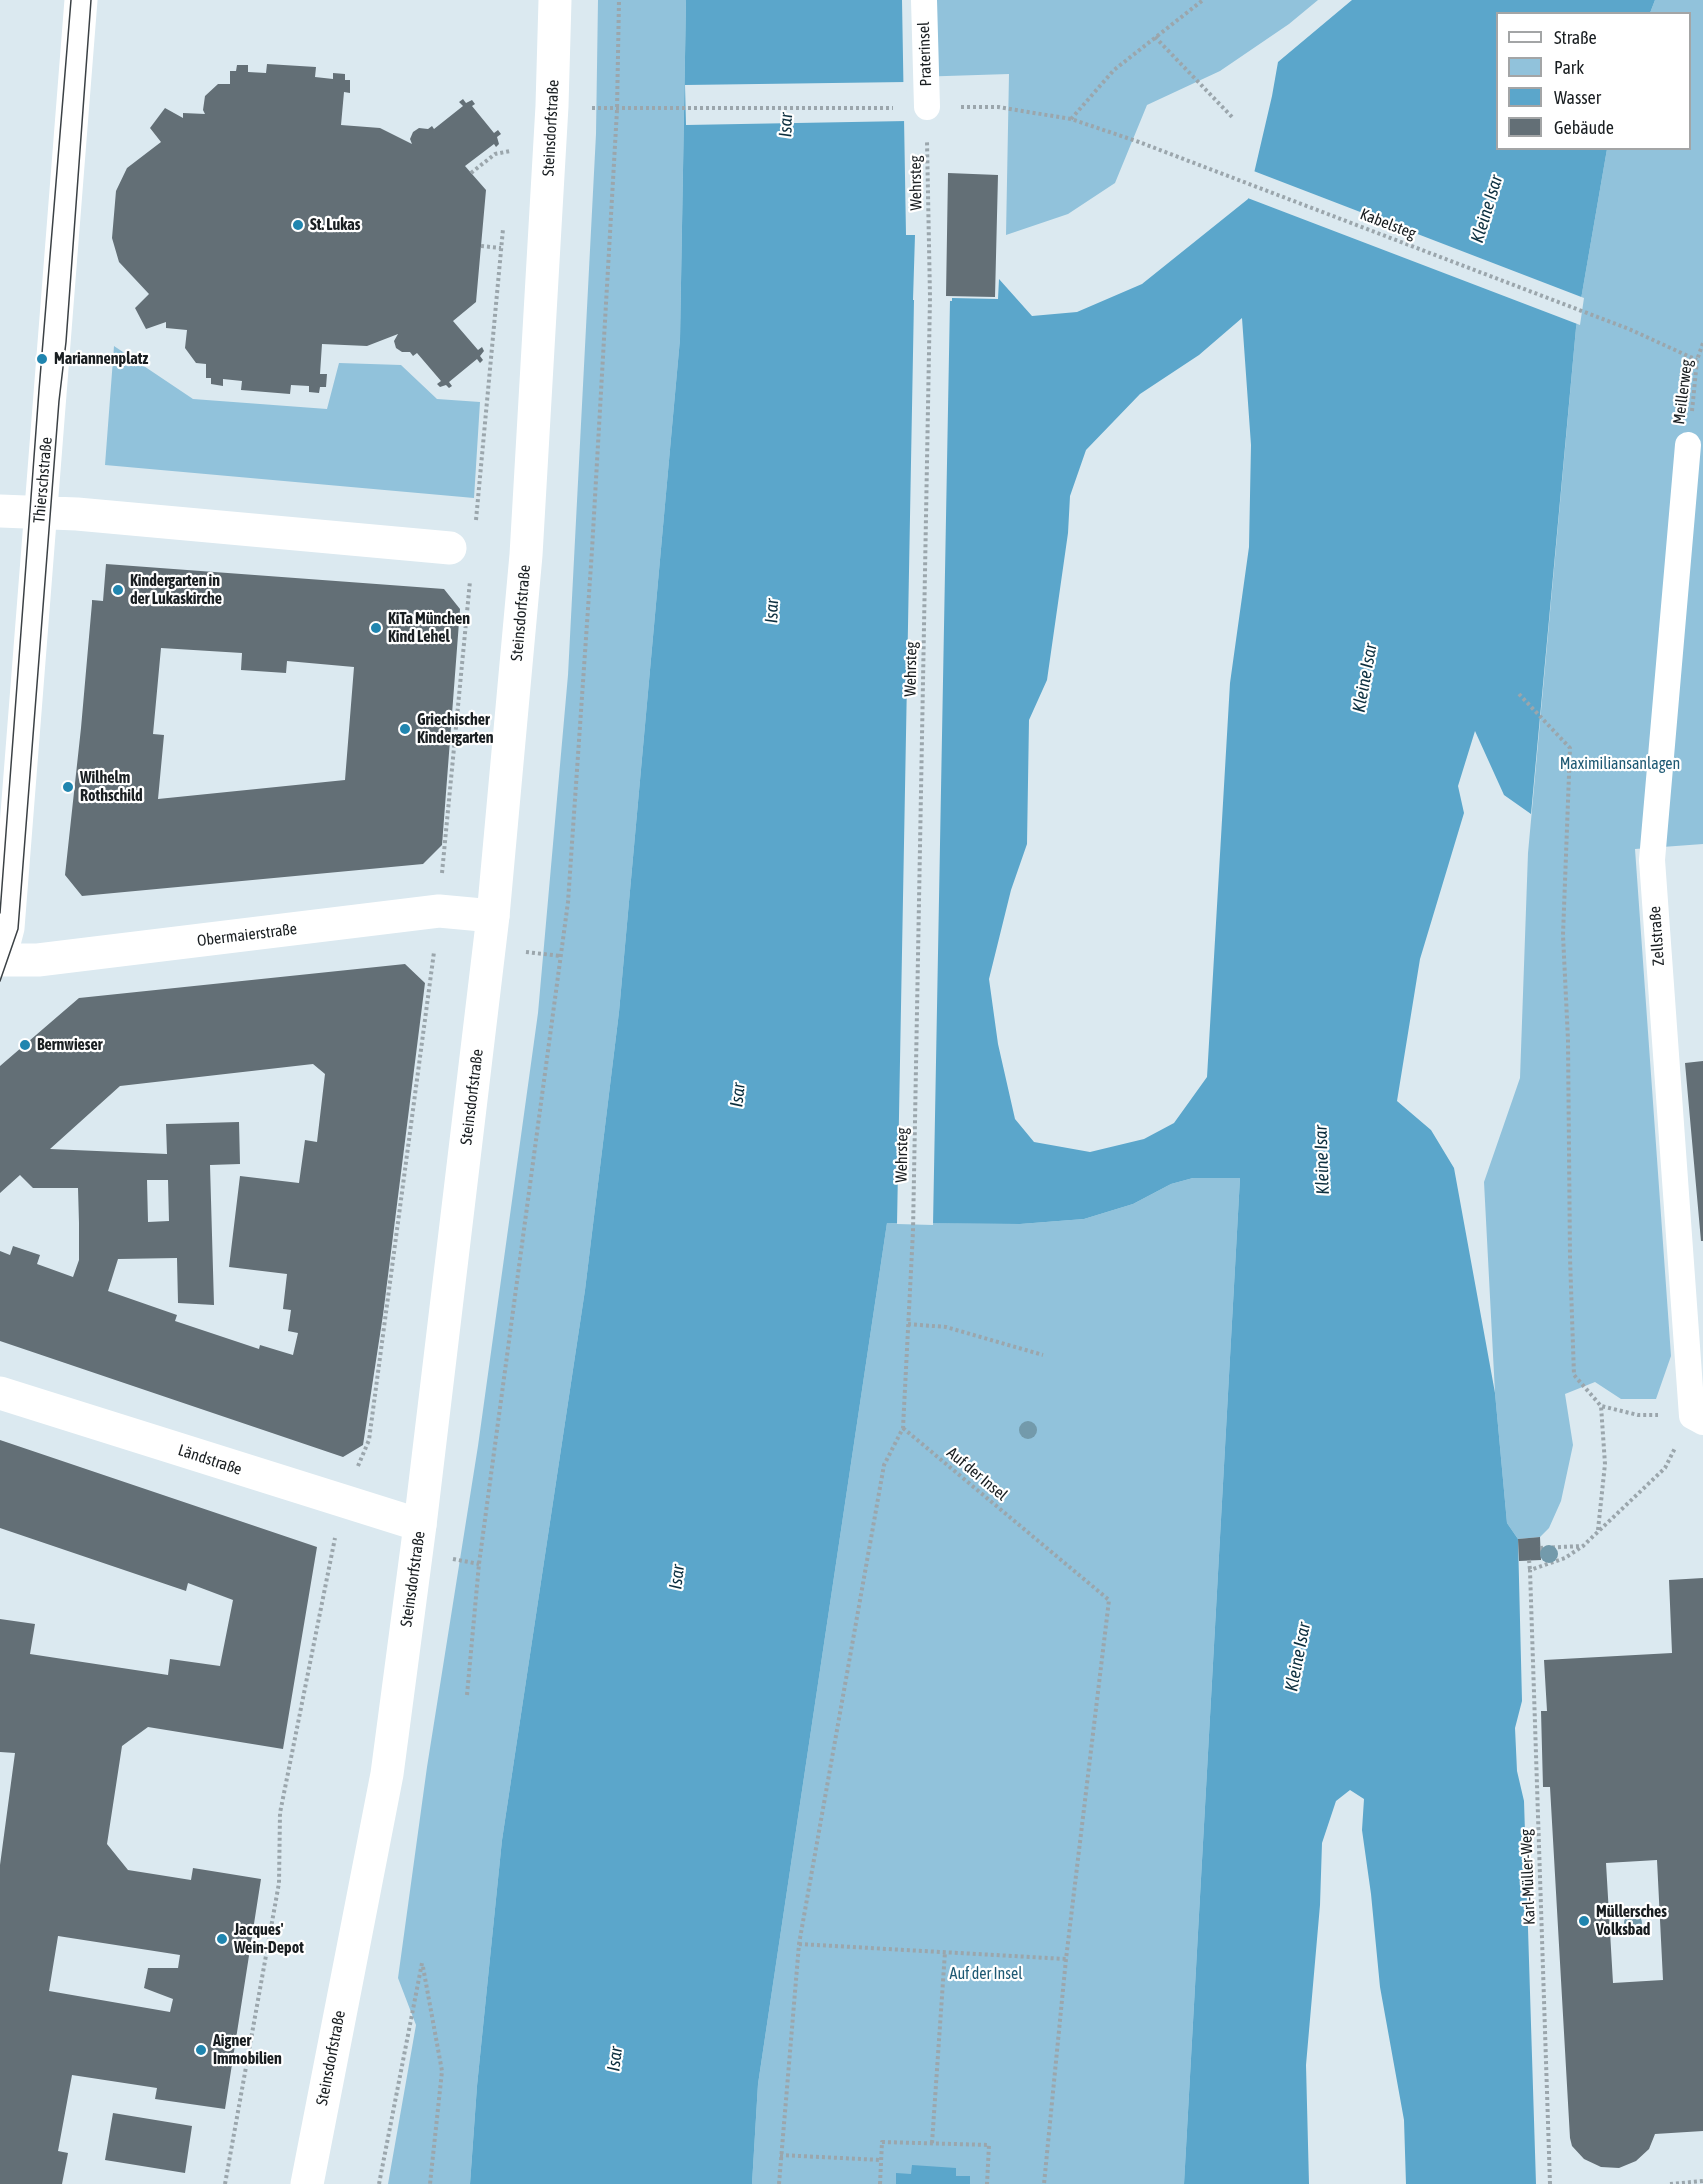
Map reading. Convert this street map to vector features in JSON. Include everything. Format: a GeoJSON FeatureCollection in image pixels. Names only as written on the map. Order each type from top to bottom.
{"type":"FeatureCollection","features":[{"type":"Feature","properties":{"kind":"street","name":"Thierschstraße"},"geometry":{"type":"LineString","coordinates":[[0,960],[8,928],[81,0]]}},
{"type":"Feature","properties":{"kind":"street","name":"Steinsdorfstraße"},"geometry":{"type":"LineString","coordinates":[[307,2184],[387,1774],[420,1525],[493,916],[526,555],[552,106],[555,0]]}},
{"type":"Feature","properties":{"kind":"street"},"geometry":{"type":"LineString","coordinates":[[0,511],[41,512],[450,548]]}},
{"type":"Feature","properties":{"kind":"street","name":"Obermaierstraße"},"geometry":{"type":"LineString","coordinates":[[0,960],[38,960],[439,911],[493,916]]}},
{"type":"Feature","properties":{"kind":"street","name":"Ländstraße"},"geometry":{"type":"LineString","coordinates":[[0,1393],[420,1525]]}},
{"type":"Feature","properties":{"kind":"lane","name":"Praterinsel"},"geometry":{"type":"LineString","coordinates":[[920,108],[924,0]]}},
{"type":"Feature","properties":{"kind":"lane","name":"Zellstraße"},"geometry":{"type":"LineString","coordinates":[[1688,445],[1652,860],[1697,1419]]}},
{"type":"Feature","properties":{"kind":"path"},"geometry":{"type":"LineString","coordinates":[[467,1695],[479,1564],[568,902],[592,550],[617,110],[619,0]]}},
{"type":"Feature","properties":{"kind":"path"},"geometry":{"type":"LineString","coordinates":[[1071,119],[1114,70],[1203,0]]}},
{"type":"Feature","properties":{"kind":"path"},"geometry":{"type":"LineString","coordinates":[[1155,37],[1233,118]]}},
{"type":"Feature","properties":{"kind":"path","name":"Kabelsteg"},"geometry":{"type":"LineString","coordinates":[[617,110],[999,107],[1071,119],[1139,142],[1629,329],[1697,360]]}},
{"type":"Feature","properties":{"kind":"path","name":"Wehrsteg"},"geometry":{"type":"LineString","coordinates":[[908,1324],[913,1231],[930,297],[920,108]]}},
{"type":"Feature","properties":{"kind":"path"},"geometry":{"type":"LineString","coordinates":[[509,162],[510,140]]}},
{"type":"Feature","properties":{"kind":"path"},"geometry":{"type":"LineString","coordinates":[[471,173],[495,154],[510,151]]}},
{"type":"Feature","properties":{"kind":"path"},"geometry":{"type":"LineString","coordinates":[[476,527],[503,227]]}},
{"type":"Feature","properties":{"kind":"path"},"geometry":{"type":"LineString","coordinates":[[481,246],[501,248]]}},
{"type":"Feature","properties":{"kind":"path","name":"Meillerweg"},"geometry":{"type":"LineString","coordinates":[[1688,445],[1697,360],[1703,343]]}},
{"type":"Feature","properties":{"kind":"path"},"geometry":{"type":"LineString","coordinates":[[225,2184],[279,1883],[280,1814],[342,1502],[369,1440],[439,911],[471,573]]}},
{"type":"Feature","properties":{"kind":"path"},"geometry":{"type":"LineString","coordinates":[[1520,694],[1570,748],[1563,935],[1568,1040],[1574,1375],[1601,1406],[1638,1415],[1697,1419],[1665,1468],[1583,1546],[1565,1558],[1530,1570]]}},
{"type":"Feature","properties":{"kind":"path"},"geometry":{"type":"LineString","coordinates":[[779,2184],[799,1944],[884,1465],[903,1428],[908,1324],[946,1328],[1043,1355]]}},
{"type":"Feature","properties":{"kind":"path"},"geometry":{"type":"LineString","coordinates":[[1598,1531],[1605,1464],[1601,1406]]}},
{"type":"Feature","properties":{"kind":"path","name":"Auf der Insel"},"geometry":{"type":"LineString","coordinates":[[903,1428],[1109,1600],[1066,1959],[1044,2184]]}},
{"type":"Feature","properties":{"kind":"path"},"geometry":{"type":"LineString","coordinates":[[1540,1548],[1583,1546]]}},
{"type":"Feature","properties":{"kind":"path","name":"Karl-Müller-Weg"},"geometry":{"type":"LineString","coordinates":[[1529,1560],[1550,2184]]}},
{"type":"Feature","properties":{"kind":"path"},"geometry":{"type":"LineString","coordinates":[[799,1944],[1066,1959]]}},
{"type":"Feature","properties":{"kind":"path"},"geometry":{"type":"LineString","coordinates":[[932,2143],[945,1952]]}},
{"type":"Feature","properties":{"kind":"path"},"geometry":{"type":"LineString","coordinates":[[379,2184],[422,1963],[442,2071],[430,2184]]}},
{"type":"Feature","properties":{"kind":"path"},"geometry":{"type":"LineString","coordinates":[[880,2184],[882,2142],[989,2145],[987,2184]]}},
{"type":"Feature","properties":{"kind":"path"},"geometry":{"type":"LineString","coordinates":[[780,2155],[881,2160]]}},
{"type":"Feature","properties":{"kind":"path"},"geometry":{"type":"LineString","coordinates":[[1670,2184],[1703,2181]]}},
{"type":"Feature","properties":{"kind":"green space"},"geometry":{"type":"Polygon","coordinates":[[[598,0],[686,0],[680,339],[619,1012],[585,1290],[502,1840],[477,2086],[470,2184],[388,2184],[416,2025],[398,1978],[427,1767],[478,1446],[538,1013],[568,675],[596,134],[598,0]]]}},
{"type":"Feature","properties":{"kind":"green space"},"geometry":{"type":"Polygon","coordinates":[[[914,0],[1318,0],[1289,24],[1220,71],[1147,105],[1115,183],[1068,214],[1006,235],[1009,74],[915,77],[914,0]]]}},
{"type":"Feature","properties":{"kind":"green space","name":"Maximiliansanlagen"},"geometry":{"type":"Polygon","coordinates":[[[1655,0],[1703,0],[1703,844],[1635,849],[1671,1356],[1656,1399],[1621,1399],[1595,1382],[1565,1394],[1573,1445],[1561,1501],[1549,1528],[1540,1537],[1518,1539],[1507,1523],[1495,1393],[1484,1182],[1520,1078],[1528,853],[1576,328],[1607,150],[1691,150],[1691,12],[1650,12],[1655,0]]]}},
{"type":"Feature","properties":{"kind":"green space"},"geometry":{"type":"Polygon","coordinates":[[[114,346],[193,399],[327,409],[339,363],[401,365],[437,399],[480,402],[474,498],[105,465],[114,346]]]}},
{"type":"Feature","properties":{"kind":"green space","name":"Auf der Insel"},"geometry":{"type":"Polygon","coordinates":[[[1193,1178],[1240,1178],[1184,2184],[752,2184],[758,2084],[887,1223],[1020,1224],[1084,1219],[1133,1204],[1171,1184],[1193,1178]]]}},
{"type":"Feature","properties":{"kind":"water"},"geometry":{"type":"Polygon","coordinates":[[[686,0],[902,0],[906,235],[915,235],[913,300],[998,299],[999,279],[1032,316],[1077,312],[1142,284],[1248,199],[1278,62],[1352,0],[1655,0],[1650,12],[1496,12],[1496,150],[1607,150],[1576,328],[1531,814],[1504,795],[1475,731],[1458,786],[1464,813],[1420,959],[1397,1101],[1431,1130],[1454,1168],[1495,1393],[1507,1523],[1518,1539],[1522,1701],[1515,1728],[1517,1771],[1524,1801],[1536,2184],[1406,2184],[1404,2120],[1380,1987],[1362,1830],[1364,1799],[1350,1790],[1336,1801],[1322,1843],[1320,1905],[1306,2065],[1309,2184],[1184,2184],[1240,1178],[1193,1178],[1171,1184],[1133,1204],[1084,1219],[1020,1224],[887,1223],[758,2084],[752,2184],[470,2184],[477,2086],[502,1840],[585,1290],[619,1012],[680,339],[686,0]],[[1242,318],[1199,355],[1140,394],[1086,450],[1070,496],[1068,533],[1047,680],[1029,720],[1027,844],[1011,890],[989,979],[998,1044],[1015,1119],[1034,1142],[1090,1152],[1144,1139],[1174,1123],[1207,1077],[1230,683],[1249,547],[1251,445],[1242,318]]]}},
{"type":"Feature","properties":{"kind":"water"},"geometry":{"type":"Polygon","coordinates":[[[912,2165],[956,2168],[956,2176],[970,2176],[970,2184],[896,2184],[896,2173],[911,2174],[912,2165]]]}},
{"type":"Feature","properties":{"kind":"pier"},"geometry":{"type":"Polygon","coordinates":[[[906,82],[907,121],[686,125],[685,85],[906,82]]]}},
{"type":"Feature","properties":{"kind":"pier"},"geometry":{"type":"Polygon","coordinates":[[[1251,170],[1584,298],[1580,325],[1245,197],[1251,170]]]}},
{"type":"Feature","properties":{"kind":"pier"},"geometry":{"type":"Polygon","coordinates":[[[914,299],[950,300],[933,1225],[897,1224],[914,299]]]}},
{"type":"Feature","properties":{"kind":"building","name":"St. Lukas"},"geometry":{"type":"Polygon","coordinates":[[[267,64],[316,67],[315,77],[333,79],[333,73],[345,74],[345,80],[350,80],[350,93],[344,92],[341,125],[380,128],[412,144],[410,139],[413,132],[419,128],[428,129],[432,126],[434,129],[463,106],[459,102],[463,99],[466,103],[472,100],[475,104],[472,106],[494,133],[498,130],[501,134],[497,137],[499,144],[496,147],[494,144],[465,166],[486,190],[476,302],[453,321],[478,350],[482,347],[484,351],[480,356],[483,360],[480,363],[477,359],[449,382],[452,386],[449,388],[446,385],[440,387],[437,384],[441,381],[417,353],[413,356],[410,352],[402,352],[396,348],[394,341],[398,334],[367,346],[322,344],[320,374],[327,374],[326,387],[320,387],[319,393],[309,392],[309,386],[291,385],[290,394],[241,390],[242,381],[223,379],[223,386],[211,384],[211,378],[206,378],[206,364],[196,363],[185,348],[187,330],[166,328],[166,322],[146,329],[135,308],[149,294],[119,262],[112,238],[116,191],[127,168],[161,142],[150,128],[165,108],[183,118],[183,113],[205,114],[203,110],[205,96],[218,84],[230,84],[230,71],[236,71],[237,65],[248,65],[248,72],[266,73],[267,64]]]}},
{"type":"Feature","properties":{"kind":"building"},"geometry":{"type":"Polygon","coordinates":[[[948,173],[998,175],[995,297],[946,296],[948,173]]]}},
{"type":"Feature","properties":{"kind":"building"},"geometry":{"type":"Polygon","coordinates":[[[106,564],[444,589],[460,609],[442,845],[423,864],[82,896],[65,875],[92,600],[103,601],[106,564]],[[161,648],[153,734],[164,735],[158,799],[345,780],[354,667],[287,661],[286,673],[241,670],[242,653],[161,648]]]}},
{"type":"Feature","properties":{"kind":"building"},"geometry":{"type":"Polygon","coordinates":[[[405,964],[425,983],[383,1315],[363,1445],[343,1457],[0,1341],[0,1251],[10,1255],[13,1246],[40,1255],[37,1264],[73,1277],[79,1260],[79,1223],[78,1188],[33,1188],[20,1175],[0,1193],[0,1066],[79,998],[405,964]],[[313,1064],[120,1086],[50,1149],[167,1154],[166,1124],[239,1122],[240,1164],[210,1165],[214,1305],[178,1303],[177,1258],[118,1259],[108,1291],[177,1315],[175,1321],[259,1349],[260,1345],[293,1355],[298,1333],[288,1331],[291,1310],[283,1309],[287,1274],[229,1267],[240,1176],[299,1183],[305,1140],[317,1142],[325,1074],[313,1064]],[[147,1180],[148,1222],[169,1221],[168,1180],[147,1180]]]}},
{"type":"Feature","properties":{"kind":"building"},"geometry":{"type":"Polygon","coordinates":[[[1703,1061],[1703,1241],[1701,1241],[1685,1063],[1703,1061]]]}},
{"type":"Feature","properties":{"kind":"building"},"geometry":{"type":"Polygon","coordinates":[[[0,1440],[317,1547],[283,1749],[148,1727],[122,1746],[107,1844],[128,1870],[191,1880],[193,1868],[261,1879],[225,2109],[155,2099],[157,2088],[72,2075],[58,2151],[68,2153],[62,2184],[0,2184],[0,1865],[15,1753],[0,1752],[0,1619],[35,1624],[30,1654],[168,1675],[170,1659],[220,1666],[233,1600],[188,1583],[186,1591],[0,1528],[0,1440]],[[58,1936],[49,1991],[170,2012],[173,1999],[144,1988],[148,1968],[178,1968],[180,1955],[58,1936]]]}},
{"type":"Feature","properties":{"kind":"building"},"geometry":{"type":"Polygon","coordinates":[[[1540,1537],[1541,1560],[1519,1561],[1518,1539],[1540,1537]]]}},
{"type":"Feature","properties":{"kind":"building","name":"Müllersches Volksbad"},"geometry":{"type":"Polygon","coordinates":[[[1703,1578],[1703,2131],[1655,2134],[1649,2149],[1636,2161],[1619,2168],[1601,2167],[1584,2159],[1572,2146],[1570,2138],[1550,1787],[1543,1787],[1541,1711],[1547,1711],[1544,1660],[1672,1653],[1669,1580],[1703,1578]],[[1657,1860],[1606,1863],[1613,1983],[1663,1980],[1657,1860]]]}},
{"type":"Feature","properties":{"kind":"building"},"geometry":{"type":"Polygon","coordinates":[[[113,2113],[192,2126],[185,2173],[105,2160],[113,2113]]]}},
{"type":"Feature","properties":{"kind":"tram line"},"geometry":{"type":"LineString","coordinates":[[0,913],[71,0]]}},
{"type":"Feature","properties":{"kind":"tram line"},"geometry":{"type":"LineString","coordinates":[[0,981],[18,929],[59,401],[66,342],[91,0]]}},
{"type":"Feature","properties":{"kind":"place","name":"St. Lukas"},"geometry":{"type":"Point","coordinates":[298,225]}},
{"type":"Feature","properties":{"kind":"place","name":"Mariannenplatz"},"geometry":{"type":"Point","coordinates":[42,359]}},
{"type":"Feature","properties":{"kind":"place","name":"Kindergarten in der Lukaskirche"},"geometry":{"type":"Point","coordinates":[118,590]}},
{"type":"Feature","properties":{"kind":"place","name":"KiTa München Kind Lehel"},"geometry":{"type":"Point","coordinates":[376,628]}},
{"type":"Feature","properties":{"kind":"place","name":"Griechischer Kindergarten"},"geometry":{"type":"Point","coordinates":[405,729]}},
{"type":"Feature","properties":{"kind":"place","name":"Wilhelm Rothschild"},"geometry":{"type":"Point","coordinates":[68,787]}},
{"type":"Feature","properties":{"kind":"place","name":"Bernwieser"},"geometry":{"type":"Point","coordinates":[25,1045]}},
{"type":"Feature","properties":{"kind":"place","name":"Müllersches Volksbad"},"geometry":{"type":"Point","coordinates":[1584,1921]}},
{"type":"Feature","properties":{"kind":"place","name":"Jacques' Wein-Depot"},"geometry":{"type":"Point","coordinates":[222,1939]}},
{"type":"Feature","properties":{"kind":"place","name":"Aigner Immobilien"},"geometry":{"type":"Point","coordinates":[201,2050]}},
{"type":"Feature","properties":{"kind":"water label","name":"Isar"},"geometry":{"type":"Point","coordinates":[786,125]}},
{"type":"Feature","properties":{"kind":"water label","name":"Kleine Isar"},"geometry":{"type":"Point","coordinates":[1487,209]}},
{"type":"Feature","properties":{"kind":"water label","name":"Isar"},"geometry":{"type":"Point","coordinates":[772,611]}},
{"type":"Feature","properties":{"kind":"water label","name":"Kleine Isar"},"geometry":{"type":"Point","coordinates":[1365,678]}},
{"type":"Feature","properties":{"kind":"water label","name":"Isar"},"geometry":{"type":"Point","coordinates":[738,1095]}},
{"type":"Feature","properties":{"kind":"water label","name":"Kleine Isar"},"geometry":{"type":"Point","coordinates":[1322,1160]}},
{"type":"Feature","properties":{"kind":"water label","name":"Isar"},"geometry":{"type":"Point","coordinates":[677,1577]}},
{"type":"Feature","properties":{"kind":"water label","name":"Kleine Isar"},"geometry":{"type":"Point","coordinates":[1298,1657]}},
{"type":"Feature","properties":{"kind":"water label","name":"Isar"},"geometry":{"type":"Point","coordinates":[615,2059]}}]}
